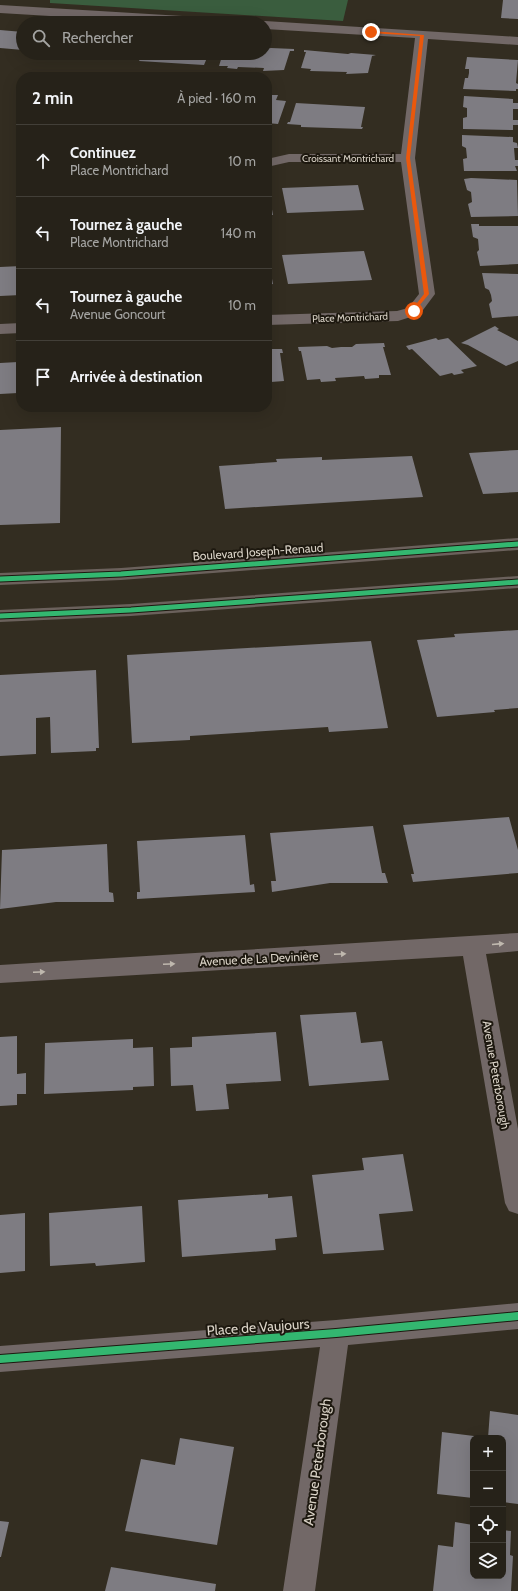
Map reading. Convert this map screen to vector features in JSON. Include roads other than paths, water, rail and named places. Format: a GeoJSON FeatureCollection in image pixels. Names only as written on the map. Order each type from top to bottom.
{"type":"FeatureCollection","features":[{"type":"Feature","properties":{"kind":"street"},"geometry":{"type":"LineString","coordinates":[[0,8],[124,16]]}},
{"type":"Feature","properties":{"kind":"street"},"geometry":{"type":"LineString","coordinates":[[272,25],[518,41]]}},
{"type":"Feature","properties":{"kind":"street","name":"Place Montrichard"},"geometry":{"type":"LineString","coordinates":[[272,320],[398,316],[414,311],[427,294],[408,158],[422,35]]}},
{"type":"Feature","properties":{"kind":"street","name":"Croissant Montrichard"},"geometry":{"type":"LineString","coordinates":[[272,154],[289,158],[408,158]]}},
{"type":"Feature","properties":{"kind":"street","name":"Croissant Montrichard"},"geometry":{"type":"LineString","coordinates":[[272,162],[289,158]]}},
{"type":"Feature","properties":{"kind":"street"},"geometry":{"type":"LineString","coordinates":[[0,329],[16,328]]}},
{"type":"Feature","properties":{"kind":"street","name":"Boulevard Joseph-Renaud"},"geometry":{"type":"LineString","coordinates":[[0,579],[122,574],[518,544]]}},
{"type":"Feature","properties":{"kind":"street"},"geometry":{"type":"LineString","coordinates":[[0,616],[139,609],[518,582]]}},
{"type":"Feature","properties":{"kind":"street","name":"Avenue de La Devinière"},"geometry":{"type":"LineString","coordinates":[[0,974],[474,946],[518,942]]}},
{"type":"Feature","properties":{"kind":"street","name":"Avenue Peterborough"},"geometry":{"type":"LineString","coordinates":[[474,946],[518,1203]]}},
{"type":"Feature","properties":{"kind":"street","name":"Place de Vaujours"},"geometry":{"type":"LineString","coordinates":[[0,1359],[336,1333],[518,1316]]}},
{"type":"Feature","properties":{"kind":"street","name":"Avenue Peterborough"},"geometry":{"type":"LineString","coordinates":[[299,1591],[336,1333]]}}]}
